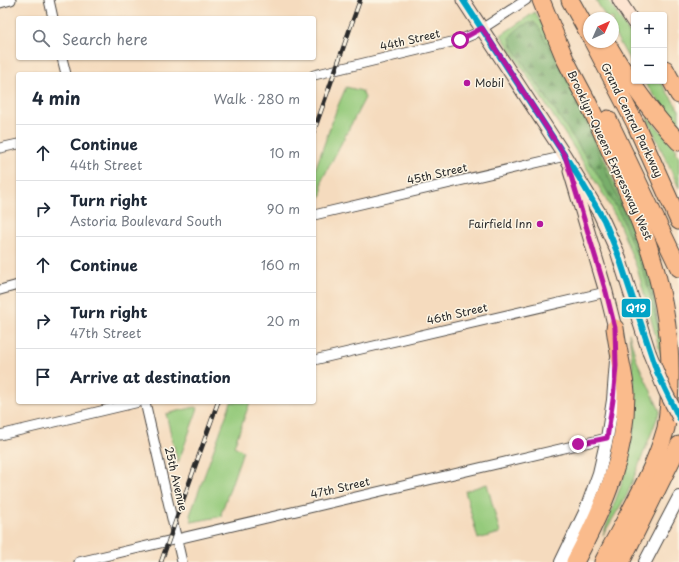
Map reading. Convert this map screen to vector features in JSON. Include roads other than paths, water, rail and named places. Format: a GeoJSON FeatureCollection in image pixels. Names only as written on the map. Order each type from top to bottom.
{"type":"FeatureCollection","features":[{"type":"Feature","properties":{"kind":"highway","name":"Grand Central Parkway"},"geometry":{"type":"LineString","coordinates":[[542,0],[576,54],[586,73],[679,268]]}},
{"type":"Feature","properties":{"kind":"highway","name":"Brooklyn-Queens Expressway West"},"geometry":{"type":"LineString","coordinates":[[542,0],[566,59],[601,130],[649,241],[666,300],[673,340],[674,367],[668,414],[664,432],[651,468],[603,562]]}},
{"type":"Feature","properties":{"kind":"highway"},"geometry":{"type":"LineString","coordinates":[[570,0],[583,23]]}},
{"type":"Feature","properties":{"kind":"highway"},"geometry":{"type":"LineString","coordinates":[[581,0],[588,12]]}},
{"type":"Feature","properties":{"kind":"highway","name":"Grand Central Parkway"},"geometry":{"type":"LineString","coordinates":[[596,48],[635,123],[679,221]]}},
{"type":"Feature","properties":{"kind":"highway"},"geometry":{"type":"LineString","coordinates":[[610,48],[645,103],[659,121],[679,142]]}},
{"type":"Feature","properties":{"kind":"highway"},"geometry":{"type":"LineString","coordinates":[[667,73],[679,95]]}},
{"type":"Feature","properties":{"kind":"highway"},"geometry":{"type":"LineString","coordinates":[[575,562],[595,523],[607,495],[618,461],[622,440],[626,393],[615,328]]}},
{"type":"Feature","properties":{"kind":"highway"},"geometry":{"type":"LineString","coordinates":[[621,562],[679,445]]}},
{"type":"Feature","properties":{"kind":"highway"},"geometry":{"type":"LineString","coordinates":[[642,522],[663,491],[679,460]]}},
{"type":"Feature","properties":{"kind":"main road"},"geometry":{"type":"LineString","coordinates":[[463,0],[486,26],[590,195],[608,230],[625,273],[649,352],[665,391],[679,418]]}},
{"type":"Feature","properties":{"kind":"main road"},"geometry":{"type":"LineString","coordinates":[[619,0],[631,18]]}},
{"type":"Feature","properties":{"kind":"main road"},"geometry":{"type":"LineString","coordinates":[[667,72],[679,88]]}},
{"type":"Feature","properties":{"kind":"main road"},"geometry":{"type":"LineString","coordinates":[[565,156],[606,292],[615,328]]}},
{"type":"Feature","properties":{"kind":"street"},"geometry":{"type":"LineString","coordinates":[[0,3],[12,0]]}},
{"type":"Feature","properties":{"kind":"street"},"geometry":{"type":"LineString","coordinates":[[49,0],[53,16]]}},
{"type":"Feature","properties":{"kind":"street","name":"44th Street"},"geometry":{"type":"LineString","coordinates":[[316,74],[468,37],[526,0]]}},
{"type":"Feature","properties":{"kind":"street"},"geometry":{"type":"LineString","coordinates":[[62,60],[66,72]]}},
{"type":"Feature","properties":{"kind":"street"},"geometry":{"type":"LineString","coordinates":[[0,148],[16,144]]}},
{"type":"Feature","properties":{"kind":"street","name":"45th Street"},"geometry":{"type":"LineString","coordinates":[[316,215],[565,156]]}},
{"type":"Feature","properties":{"kind":"street"},"geometry":{"type":"LineString","coordinates":[[0,290],[16,286]]}},
{"type":"Feature","properties":{"kind":"street","name":"46th Street"},"geometry":{"type":"LineString","coordinates":[[316,360],[606,292]]}},
{"type":"Feature","properties":{"kind":"street"},"geometry":{"type":"LineString","coordinates":[[561,562],[580,523],[599,473],[607,438],[613,400],[616,366],[615,328]]}},
{"type":"Feature","properties":{"kind":"street"},"geometry":{"type":"LineString","coordinates":[[0,435],[131,404]]}},
{"type":"Feature","properties":{"kind":"street","name":"25th Avenue"},"geometry":{"type":"LineString","coordinates":[[145,404],[182,562]]}},
{"type":"Feature","properties":{"kind":"street","name":"47th Street"},"geometry":{"type":"LineString","coordinates":[[79,562],[607,438]]}},
{"type":"Feature","properties":{"kind":"street"},"geometry":{"type":"LineString","coordinates":[[645,562],[679,497]]}},
{"type":"Feature","properties":{"kind":"railway"},"geometry":{"type":"LineString","coordinates":[[316,125],[360,0]]}},
{"type":"Feature","properties":{"kind":"railway"},"geometry":{"type":"LineString","coordinates":[[161,562],[217,404]]}},
{"type":"Feature","properties":{"kind":"place","name":"Mobil"},"geometry":{"type":"Point","coordinates":[467,83]}},
{"type":"Feature","properties":{"kind":"place","name":"Fairfield Inn"},"geometry":{"type":"Point","coordinates":[540,224]}}]}
